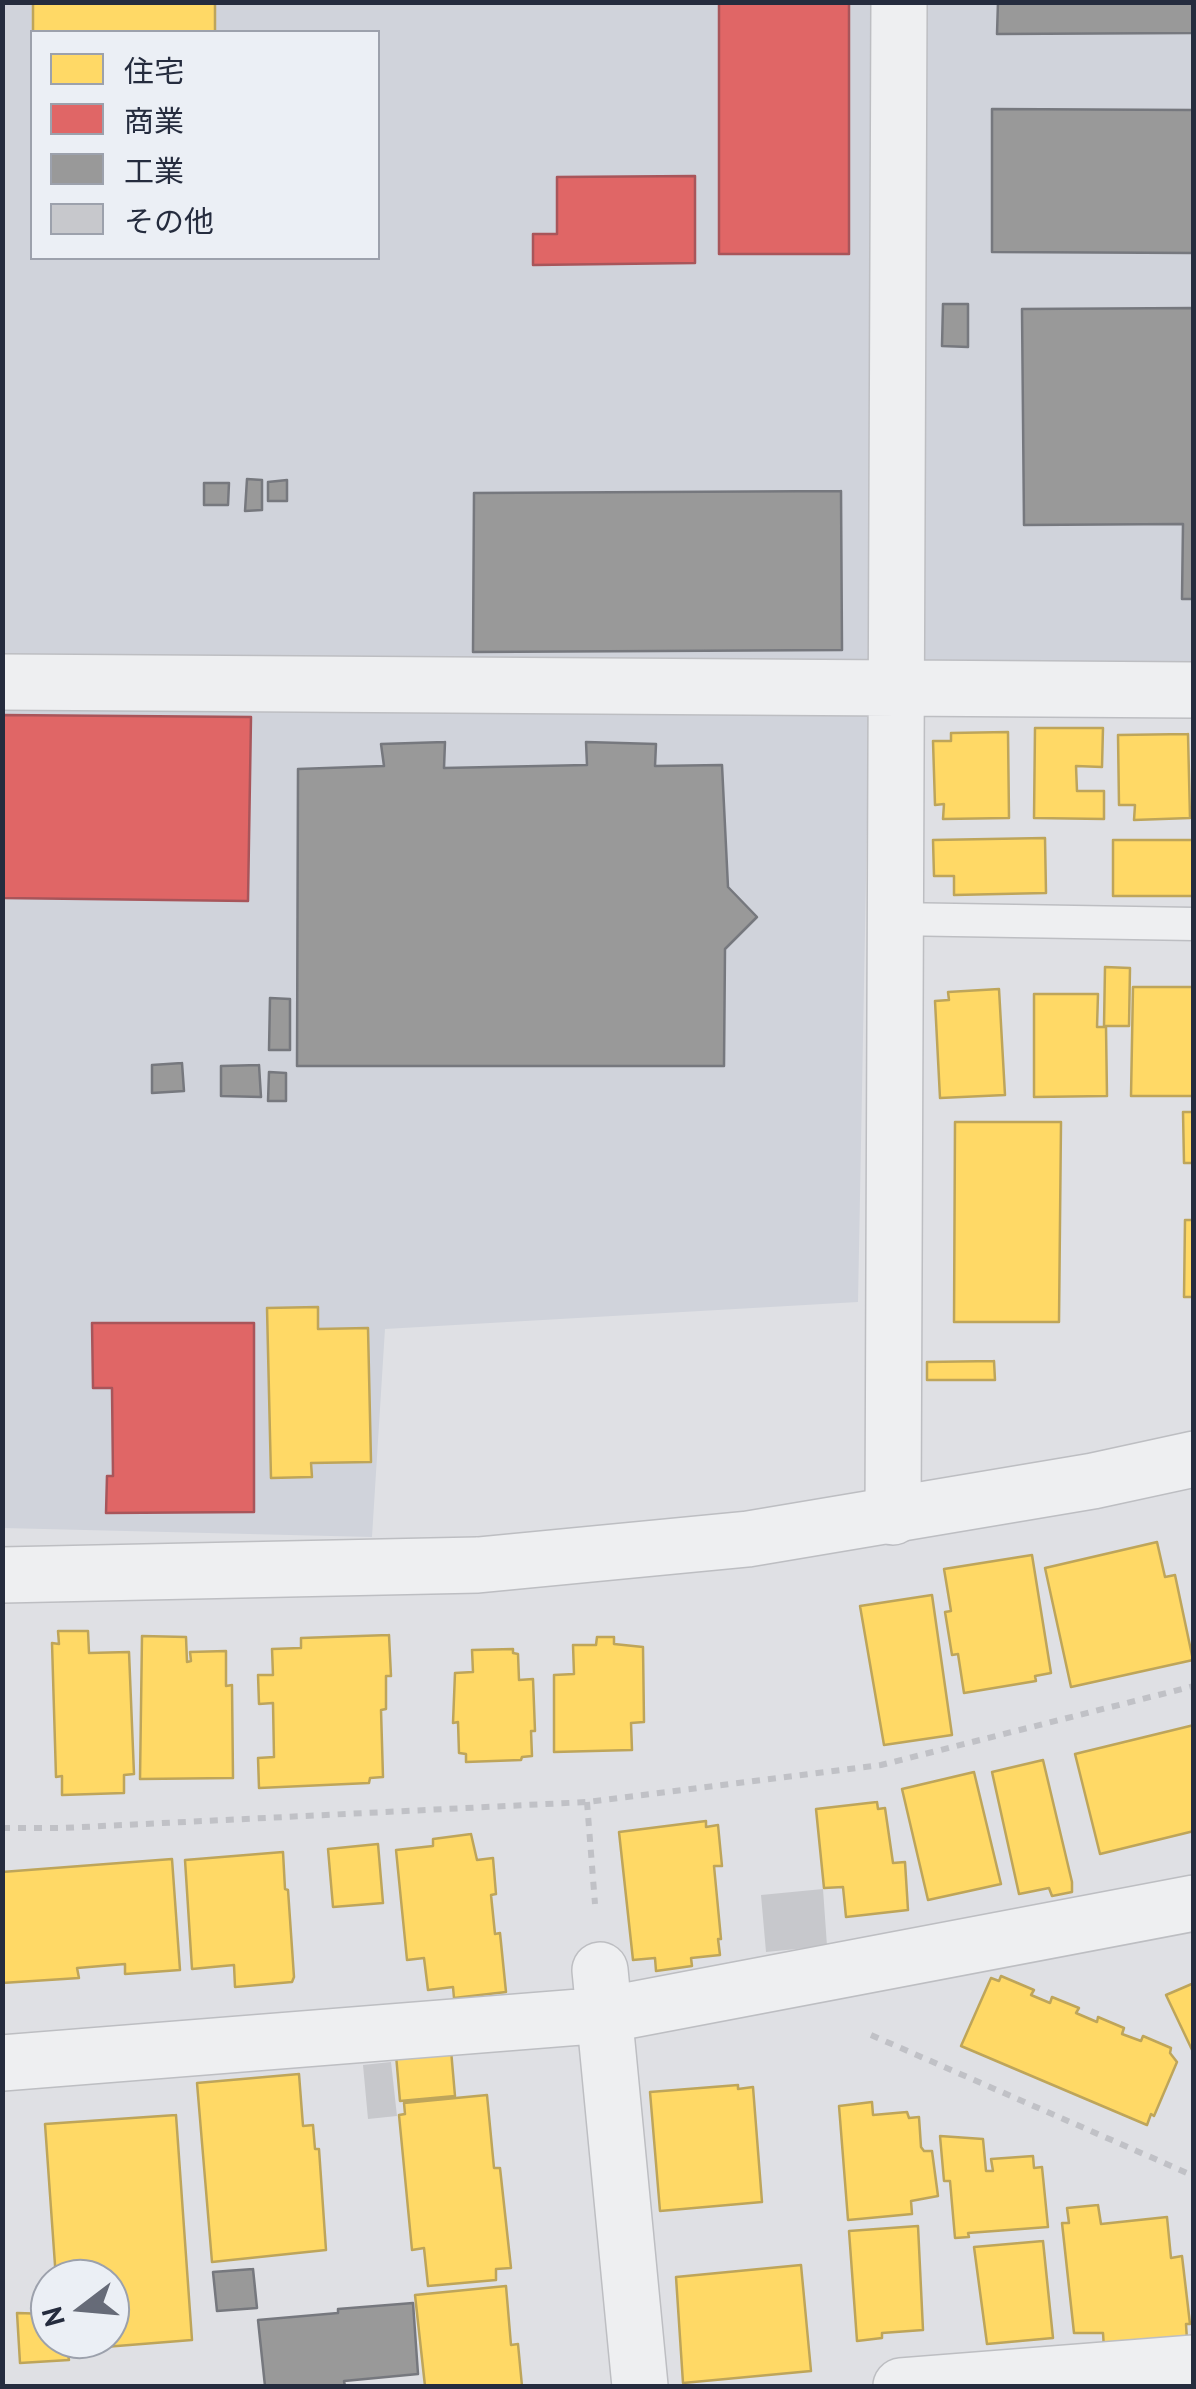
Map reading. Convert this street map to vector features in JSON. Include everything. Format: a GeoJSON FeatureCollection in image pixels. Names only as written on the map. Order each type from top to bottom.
{"type":"FeatureCollection","features":[{"type":"Feature","properties":{"kind":"street"},"geometry":{"type":"LineString","coordinates":[[893,1517],[899,2]]}},
{"type":"Feature","properties":{"kind":"street"},"geometry":{"type":"LineString","coordinates":[[2,682],[1194,690]]}},
{"type":"Feature","properties":{"kind":"street"},"geometry":{"type":"LineString","coordinates":[[2,1575],[478,1565],[748,1540],[1093,1482],[1194,1459]]}},
{"type":"Feature","properties":{"kind":"street"},"geometry":{"type":"LineString","coordinates":[[2,2063],[602,1993],[1194,1904]]}},
{"type":"Feature","properties":{"kind":"street"},"geometry":{"type":"LineString","coordinates":[[602,1993],[640,2386]]}},
{"type":"Feature","properties":{"kind":"street"},"geometry":{"type":"LineString","coordinates":[[901,2386],[1194,2363]]}},
{"type":"Feature","properties":{"kind":"lane"},"geometry":{"type":"LineString","coordinates":[[894,919],[1194,924]]}},
{"type":"Feature","properties":{"kind":"path"},"geometry":{"type":"LineString","coordinates":[[2,1828],[587,1802],[881,1765],[1194,1686]]}},
{"type":"Feature","properties":{"kind":"path"},"geometry":{"type":"LineString","coordinates":[[587,1802],[602,1993]]}},
{"type":"Feature","properties":{"kind":"path"},"geometry":{"type":"LineString","coordinates":[[858,2030],[1194,2176]]}},
{"type":"Feature","properties":{"kind":"shaded area"},"geometry":{"type":"Polygon","coordinates":[[[3,3],[1193,3],[1193,664],[870,666],[858,1302],[385,1329],[372,1537],[3,1528],[3,3]]]}},
{"type":"Feature","properties":{"kind":"building: 住宅"},"geometry":{"type":"Polygon","coordinates":[[[33,2],[215,2],[215,30],[33,30],[33,2]]]}},
{"type":"Feature","properties":{"kind":"building: 住宅"},"geometry":{"type":"Polygon","coordinates":[[[1035,728],[1103,728],[1102,767],[1076,766],[1077,791],[1104,791],[1104,819],[1034,818],[1035,728]]]}},
{"type":"Feature","properties":{"kind":"building: 住宅"},"geometry":{"type":"Polygon","coordinates":[[[1008,732],[1009,818],[943,819],[944,804],[935,805],[933,741],[951,741],[951,733],[1008,732]]]}},
{"type":"Feature","properties":{"kind":"building: 住宅"},"geometry":{"type":"Polygon","coordinates":[[[1188,734],[1190,818],[1134,820],[1135,805],[1119,805],[1118,735],[1188,734]]]}},
{"type":"Feature","properties":{"kind":"building: 住宅"},"geometry":{"type":"Polygon","coordinates":[[[1045,838],[1046,893],[954,895],[954,876],[934,876],[933,840],[1045,838]]]}},
{"type":"Feature","properties":{"kind":"building: 住宅"},"geometry":{"type":"Polygon","coordinates":[[[1113,840],[1194,840],[1194,896],[1113,896],[1113,840]]]}},
{"type":"Feature","properties":{"kind":"building: 住宅"},"geometry":{"type":"Polygon","coordinates":[[[1105,967],[1130,968],[1129,1026],[1104,1026],[1105,967]]]}},
{"type":"Feature","properties":{"kind":"building: 住宅"},"geometry":{"type":"Polygon","coordinates":[[[1133,987],[1194,987],[1194,1096],[1131,1096],[1133,987]]]}},
{"type":"Feature","properties":{"kind":"building: 住宅"},"geometry":{"type":"Polygon","coordinates":[[[999,989],[1005,1095],[940,1098],[935,1001],[949,1000],[948,992],[999,989]]]}},
{"type":"Feature","properties":{"kind":"building: 住宅"},"geometry":{"type":"Polygon","coordinates":[[[1034,994],[1098,994],[1097,1027],[1106,1027],[1107,1096],[1034,1097],[1034,994]]]}},
{"type":"Feature","properties":{"kind":"building: 住宅"},"geometry":{"type":"Polygon","coordinates":[[[1183,1112],[1194,1112],[1194,1163],[1184,1163],[1183,1112]]]}},
{"type":"Feature","properties":{"kind":"building: 住宅"},"geometry":{"type":"Polygon","coordinates":[[[955,1122],[1061,1122],[1059,1322],[954,1322],[955,1122]]]}},
{"type":"Feature","properties":{"kind":"building: 住宅"},"geometry":{"type":"Polygon","coordinates":[[[1185,1220],[1194,1220],[1194,1297],[1184,1297],[1185,1220]]]}},
{"type":"Feature","properties":{"kind":"building: 住宅"},"geometry":{"type":"Polygon","coordinates":[[[318,1307],[318,1329],[368,1328],[371,1462],[311,1463],[312,1477],[271,1478],[267,1308],[318,1307]]]}},
{"type":"Feature","properties":{"kind":"building: 住宅"},"geometry":{"type":"Polygon","coordinates":[[[994,1361],[995,1380],[927,1380],[927,1362],[994,1361]]]}},
{"type":"Feature","properties":{"kind":"building: 住宅"},"geometry":{"type":"Polygon","coordinates":[[[1157,1542],[1165,1577],[1175,1575],[1193,1660],[1071,1687],[1045,1568],[1157,1542]]]}},
{"type":"Feature","properties":{"kind":"building: 住宅"},"geometry":{"type":"Polygon","coordinates":[[[1032,1555],[1051,1673],[1035,1676],[1036,1681],[964,1693],[958,1654],[952,1655],[945,1612],[951,1611],[944,1569],[1032,1555]]]}},
{"type":"Feature","properties":{"kind":"building: 住宅"},"geometry":{"type":"Polygon","coordinates":[[[932,1595],[952,1735],[884,1745],[860,1606],[932,1595]]]}},
{"type":"Feature","properties":{"kind":"building: 住宅"},"geometry":{"type":"Polygon","coordinates":[[[58,1631],[88,1631],[89,1653],[129,1652],[134,1774],[124,1775],[124,1793],[62,1795],[62,1776],[56,1777],[52,1643],[59,1644],[58,1631]]]}},
{"type":"Feature","properties":{"kind":"building: 住宅"},"geometry":{"type":"Polygon","coordinates":[[[389,1635],[391,1676],[386,1676],[386,1709],[381,1710],[383,1777],[370,1778],[369,1783],[259,1788],[258,1758],[274,1757],[273,1703],[259,1704],[258,1675],[273,1675],[272,1649],[301,1648],[301,1638],[389,1635]]]}},
{"type":"Feature","properties":{"kind":"building: 住宅"},"geometry":{"type":"Polygon","coordinates":[[[142,1636],[186,1637],[187,1662],[191,1661],[190,1652],[226,1651],[226,1686],[232,1685],[233,1778],[140,1779],[142,1636]]]}},
{"type":"Feature","properties":{"kind":"building: 住宅"},"geometry":{"type":"Polygon","coordinates":[[[597,1637],[614,1637],[614,1644],[643,1647],[644,1722],[631,1723],[632,1750],[554,1752],[554,1675],[574,1674],[573,1645],[596,1645],[597,1637]]]}},
{"type":"Feature","properties":{"kind":"building: 住宅"},"geometry":{"type":"Polygon","coordinates":[[[513,1649],[518,1654],[519,1680],[533,1679],[532,1756],[466,1762],[466,1754],[459,1753],[458,1722],[453,1723],[455,1673],[473,1672],[472,1650],[513,1649]]]}},
{"type":"Feature","properties":{"kind":"building: 住宅"},"geometry":{"type":"Polygon","coordinates":[[[1194,1725],[1194,1831],[1100,1854],[1075,1754],[1194,1725]]]}},
{"type":"Feature","properties":{"kind":"building: 住宅"},"geometry":{"type":"Polygon","coordinates":[[[1043,1760],[1072,1882],[1072,1892],[1052,1896],[1049,1888],[1019,1894],[992,1772],[1043,1760]]]}},
{"type":"Feature","properties":{"kind":"building: 住宅"},"geometry":{"type":"Polygon","coordinates":[[[974,1772],[1001,1884],[928,1900],[902,1789],[974,1772]]]}},
{"type":"Feature","properties":{"kind":"building: 住宅"},"geometry":{"type":"Polygon","coordinates":[[[877,1802],[878,1809],[885,1808],[893,1863],[905,1862],[908,1910],[846,1917],[843,1887],[824,1888],[816,1809],[877,1802]]]}},
{"type":"Feature","properties":{"kind":"building: 住宅"},"geometry":{"type":"Polygon","coordinates":[[[706,1821],[706,1827],[718,1825],[722,1866],[714,1866],[720,1955],[691,1958],[692,1966],[656,1971],[655,1958],[633,1960],[619,1832],[706,1821]]]}},
{"type":"Feature","properties":{"kind":"building: 住宅"},"geometry":{"type":"Polygon","coordinates":[[[471,1834],[477,1860],[493,1858],[496,1894],[491,1895],[495,1934],[500,1933],[506,1992],[454,1998],[453,1987],[428,1990],[424,1958],[407,1960],[396,1850],[433,1846],[433,1839],[471,1834]]]}},
{"type":"Feature","properties":{"kind":"building: 住宅"},"geometry":{"type":"Polygon","coordinates":[[[378,1844],[383,1903],[333,1907],[328,1849],[378,1844]]]}},
{"type":"Feature","properties":{"kind":"building: 住宅"},"geometry":{"type":"Polygon","coordinates":[[[283,1852],[292,1982],[235,1987],[234,1965],[192,1969],[185,1860],[283,1852]]]}},
{"type":"Feature","properties":{"kind":"building: 住宅"},"geometry":{"type":"Polygon","coordinates":[[[172,1859],[180,1970],[125,1974],[125,1964],[77,1968],[79,1978],[2,1983],[2,1872],[172,1859]]]}},
{"type":"Feature","properties":{"kind":"building: 住宅"},"geometry":{"type":"Polygon","coordinates":[[[1001,1976],[1034,1990],[1031,1995],[1050,2003],[1052,1997],[1079,2008],[1076,2013],[1124,2028],[1122,2034],[1141,2041],[1143,2036],[1171,2048],[1177,2062],[1147,2125],[961,2046],[991,1978],[999,1981],[1001,1976]]]}},
{"type":"Feature","properties":{"kind":"building: 住宅"},"geometry":{"type":"Polygon","coordinates":[[[1194,1983],[1194,2054],[1166,1995],[1194,1983]]]}},
{"type":"Feature","properties":{"kind":"building: 住宅"},"geometry":{"type":"Polygon","coordinates":[[[451,2050],[455,2096],[400,2101],[396,2055],[451,2050]]]}},
{"type":"Feature","properties":{"kind":"building: 住宅"},"geometry":{"type":"Polygon","coordinates":[[[299,2074],[303,2126],[313,2125],[315,2149],[319,2149],[326,2250],[212,2262],[197,2083],[299,2074]]]}},
{"type":"Feature","properties":{"kind":"building: 住宅"},"geometry":{"type":"Polygon","coordinates":[[[738,2085],[738,2089],[753,2087],[762,2202],[660,2211],[650,2092],[738,2085]]]}},
{"type":"Feature","properties":{"kind":"building: 住宅"},"geometry":{"type":"Polygon","coordinates":[[[487,2095],[494,2168],[500,2168],[511,2268],[496,2269],[496,2280],[428,2286],[424,2248],[412,2250],[399,2115],[405,2114],[404,2103],[487,2095]]]}},
{"type":"Feature","properties":{"kind":"building: 住宅"},"geometry":{"type":"Polygon","coordinates":[[[872,2102],[873,2115],[907,2112],[909,2118],[919,2117],[921,2147],[932,2151],[938,2196],[911,2201],[912,2214],[848,2220],[839,2106],[872,2102]]]}},
{"type":"Feature","properties":{"kind":"building: 住宅"},"geometry":{"type":"Polygon","coordinates":[[[176,2115],[192,2340],[130,2345],[130,2259],[55,2259],[45,2124],[176,2115]]]}},
{"type":"Feature","properties":{"kind":"building: 住宅"},"geometry":{"type":"Polygon","coordinates":[[[940,2136],[983,2139],[986,2171],[993,2171],[991,2159],[1033,2156],[1034,2168],[1042,2167],[1048,2227],[968,2233],[969,2237],[955,2238],[950,2181],[944,2181],[940,2136]]]}},
{"type":"Feature","properties":{"kind":"building: 住宅"},"geometry":{"type":"Polygon","coordinates":[[[1098,2205],[1101,2224],[1167,2217],[1171,2258],[1182,2256],[1190,2324],[1186,2324],[1187,2340],[1104,2348],[1103,2333],[1074,2333],[1062,2223],[1069,2223],[1067,2208],[1098,2205]]]}},
{"type":"Feature","properties":{"kind":"building: 住宅"},"geometry":{"type":"Polygon","coordinates":[[[918,2226],[923,2330],[882,2333],[882,2338],[857,2341],[849,2231],[918,2226]]]}},
{"type":"Feature","properties":{"kind":"building: 住宅"},"geometry":{"type":"Polygon","coordinates":[[[1043,2241],[1053,2338],[987,2344],[974,2247],[1043,2241]]]}},
{"type":"Feature","properties":{"kind":"building: 住宅"},"geometry":{"type":"Polygon","coordinates":[[[801,2265],[811,2371],[683,2383],[676,2277],[801,2265]]]}},
{"type":"Feature","properties":{"kind":"building: 住宅"},"geometry":{"type":"Polygon","coordinates":[[[506,2286],[511,2345],[518,2344],[522,2386],[425,2386],[415,2295],[506,2286]]]}},
{"type":"Feature","properties":{"kind":"building: 住宅"},"geometry":{"type":"Polygon","coordinates":[[[17,2313],[30,2313],[30,2359],[69,2360],[20,2363],[17,2313]]]}},
{"type":"Feature","properties":{"kind":"building: 商業"},"geometry":{"type":"Polygon","coordinates":[[[719,2],[849,2],[849,254],[719,254],[719,2]]]}},
{"type":"Feature","properties":{"kind":"building: 商業"},"geometry":{"type":"Polygon","coordinates":[[[695,176],[695,263],[533,265],[533,234],[557,234],[557,177],[695,176]]]}},
{"type":"Feature","properties":{"kind":"building: 商業"},"geometry":{"type":"Polygon","coordinates":[[[2,715],[251,717],[248,901],[2,898],[2,715]]]}},
{"type":"Feature","properties":{"kind":"building: 商業"},"geometry":{"type":"Polygon","coordinates":[[[92,1323],[254,1323],[254,1512],[106,1513],[107,1476],[113,1476],[112,1388],[93,1388],[92,1323]]]}},
{"type":"Feature","properties":{"kind":"building: 工業"},"geometry":{"type":"Polygon","coordinates":[[[998,2],[1194,2],[1194,33],[997,34],[998,2]]]}},
{"type":"Feature","properties":{"kind":"building: 工業"},"geometry":{"type":"Polygon","coordinates":[[[992,109],[1194,110],[1194,253],[992,252],[992,109]]]}},
{"type":"Feature","properties":{"kind":"building: 工業"},"geometry":{"type":"Polygon","coordinates":[[[943,304],[968,304],[968,347],[942,346],[943,304]]]}},
{"type":"Feature","properties":{"kind":"building: 工業"},"geometry":{"type":"Polygon","coordinates":[[[1194,308],[1194,599],[1182,599],[1183,524],[1024,525],[1022,309],[1194,308]]]}},
{"type":"Feature","properties":{"kind":"building: 工業"},"geometry":{"type":"Polygon","coordinates":[[[247,479],[262,480],[262,510],[245,511],[247,479]]]}},
{"type":"Feature","properties":{"kind":"building: 工業"},"geometry":{"type":"Polygon","coordinates":[[[287,480],[287,501],[268,501],[268,482],[287,480]]]}},
{"type":"Feature","properties":{"kind":"building: 工業"},"geometry":{"type":"Polygon","coordinates":[[[204,483],[229,483],[228,505],[204,505],[204,483]]]}},
{"type":"Feature","properties":{"kind":"building: 工業"},"geometry":{"type":"Polygon","coordinates":[[[841,491],[842,650],[473,652],[474,493],[841,491]]]}},
{"type":"Feature","properties":{"kind":"building: 工業"},"geometry":{"type":"Polygon","coordinates":[[[445,742],[444,768],[587,765],[586,742],[656,744],[655,766],[722,765],[728,887],[757,917],[725,949],[724,1066],[297,1066],[298,769],[384,766],[381,744],[445,742]]]}},
{"type":"Feature","properties":{"kind":"building: 工業"},"geometry":{"type":"Polygon","coordinates":[[[270,998],[290,999],[290,1050],[269,1050],[270,998]]]}},
{"type":"Feature","properties":{"kind":"building: 工業"},"geometry":{"type":"Polygon","coordinates":[[[182,1063],[184,1091],[152,1093],[152,1065],[182,1063]]]}},
{"type":"Feature","properties":{"kind":"building: 工業"},"geometry":{"type":"Polygon","coordinates":[[[259,1065],[261,1097],[221,1096],[221,1066],[259,1065]]]}},
{"type":"Feature","properties":{"kind":"building: 工業"},"geometry":{"type":"Polygon","coordinates":[[[269,1072],[286,1073],[286,1101],[268,1101],[269,1072]]]}},
{"type":"Feature","properties":{"kind":"building: 工業"},"geometry":{"type":"Polygon","coordinates":[[[253,2269],[257,2308],[217,2311],[213,2272],[253,2269]]]}},
{"type":"Feature","properties":{"kind":"building: 工業"},"geometry":{"type":"Polygon","coordinates":[[[413,2303],[418,2374],[344,2381],[345,2386],[265,2386],[258,2320],[413,2303]]]}},
{"type":"Feature","properties":{"kind":"building: その他"},"geometry":{"type":"Polygon","coordinates":[[[823,1889],[827,1946],[766,1952],[761,1895],[823,1889]]]}},
{"type":"Feature","properties":{"kind":"building: その他"},"geometry":{"type":"Polygon","coordinates":[[[391,2062],[397,2116],[368,2119],[363,2065],[391,2062]]]}}]}
